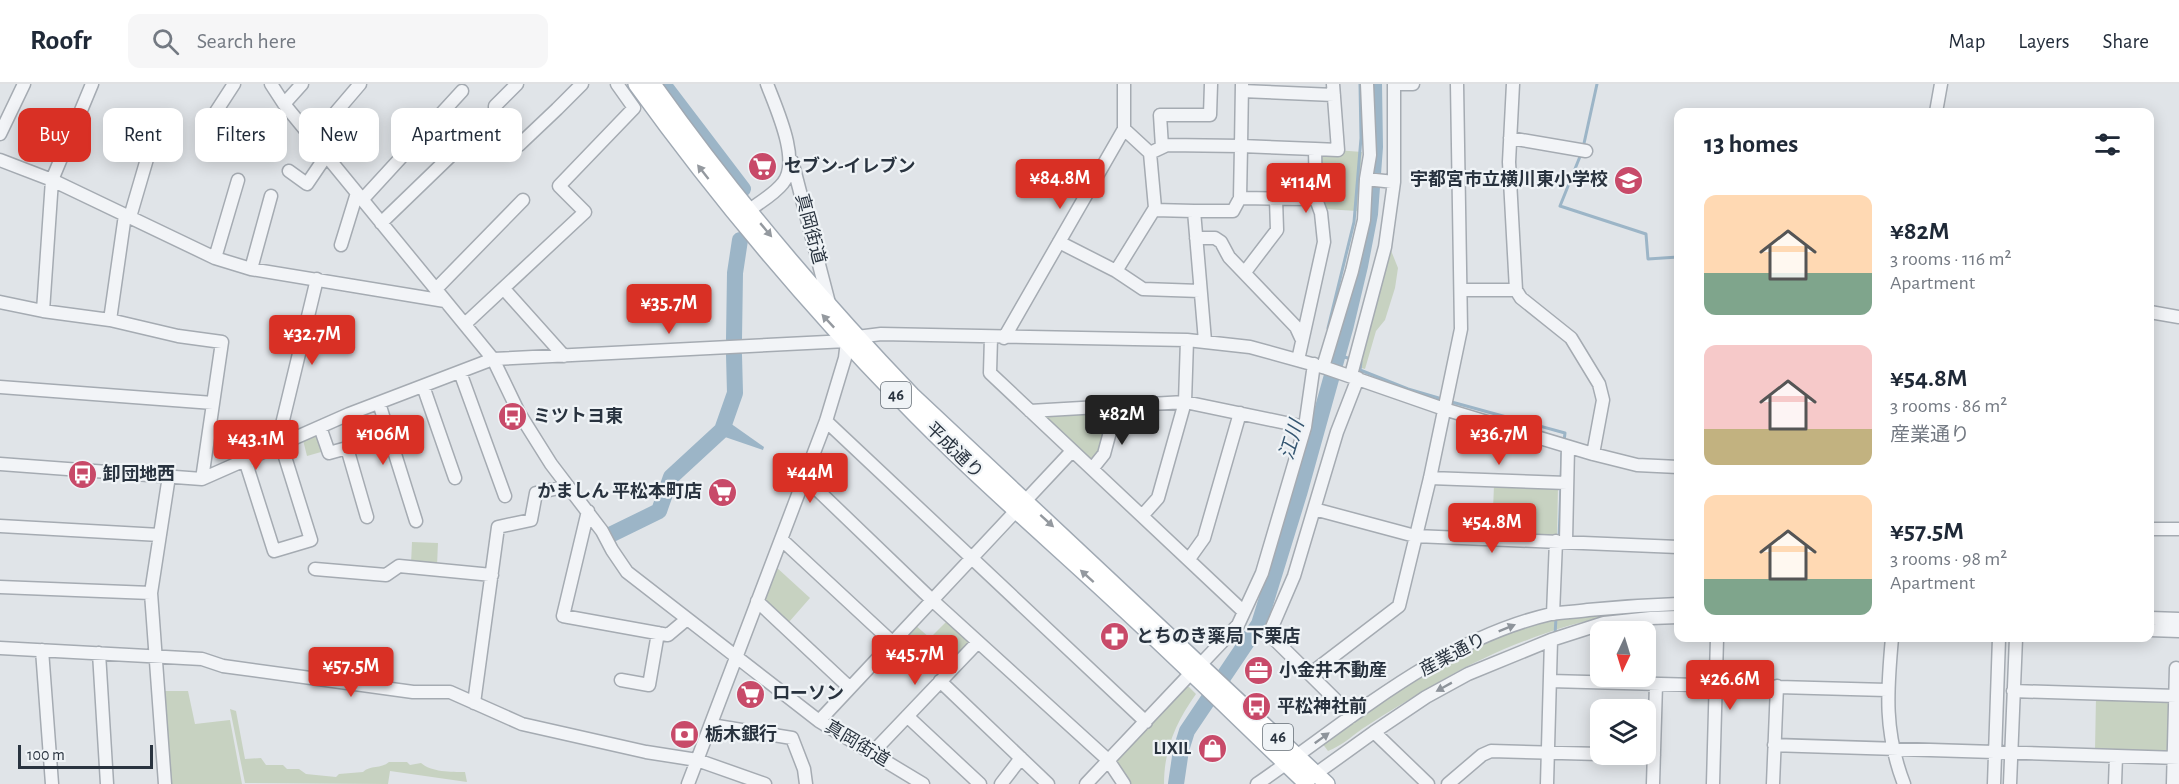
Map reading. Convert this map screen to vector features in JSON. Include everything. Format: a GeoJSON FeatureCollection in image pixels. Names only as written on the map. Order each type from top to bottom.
{"type":"FeatureCollection","features":[{"type":"Feature","properties":{"kind":"main road","name":"平成通り"},"geometry":{"type":"LineString","coordinates":[[636,84],[744,214],[829,303],[852,339]]}},
{"type":"Feature","properties":{"kind":"main road","name":"平成通り"},"geometry":{"type":"LineString","coordinates":[[653,84],[798,289],[942,424],[1020,506],[1202,674]]}},
{"type":"Feature","properties":{"kind":"main road","name":"46"},"geometry":{"type":"LineString","coordinates":[[1202,674],[1312,782]]}},
{"type":"Feature","properties":{"kind":"street"},"geometry":{"type":"LineString","coordinates":[[0,134],[24,84]]}},
{"type":"Feature","properties":{"kind":"street"},"geometry":{"type":"LineString","coordinates":[[43,311],[52,180],[92,84]]}},
{"type":"Feature","properties":{"kind":"street"},"geometry":{"type":"LineString","coordinates":[[218,108],[234,84]]}},
{"type":"Feature","properties":{"kind":"street","name":"真岡街道"},"geometry":{"type":"LineString","coordinates":[[271,84],[299,122]]}},
{"type":"Feature","properties":{"kind":"street"},"geometry":{"type":"LineString","coordinates":[[284,104],[302,84]]}},
{"type":"Feature","properties":{"kind":"street"},"geometry":{"type":"LineString","coordinates":[[339,108],[360,84]]}},
{"type":"Feature","properties":{"kind":"street"},"geometry":{"type":"LineString","coordinates":[[495,108],[517,84]]}},
{"type":"Feature","properties":{"kind":"street"},"geometry":{"type":"LineString","coordinates":[[522,142],[582,84]]}},
{"type":"Feature","properties":{"kind":"street"},"geometry":{"type":"LineString","coordinates":[[465,324],[585,212],[559,186],[634,108],[617,84]]}},
{"type":"Feature","properties":{"kind":"street","name":"真岡街道"},"geometry":{"type":"LineString","coordinates":[[767,84],[790,154],[829,303]]}},
{"type":"Feature","properties":{"kind":"street"},"geometry":{"type":"LineString","coordinates":[[1004,338],[1124,129],[1124,84]]}},
{"type":"Feature","properties":{"kind":"street"},"geometry":{"type":"LineString","coordinates":[[1116,271],[1155,208],[1156,150],[1160,116],[1210,115],[1211,84]]}},
{"type":"Feature","properties":{"kind":"street"},"geometry":{"type":"LineString","coordinates":[[1086,784],[1146,722],[1202,674],[1238,625],[1262,573],[1321,366],[1352,271],[1364,220],[1365,179],[1370,155],[1367,84]]}},
{"type":"Feature","properties":{"kind":"street"},"geometry":{"type":"LineString","coordinates":[[1352,716],[1269,634],[1294,576],[1337,432],[1385,247],[1394,182],[1394,84],[1413,84]]}},
{"type":"Feature","properties":{"kind":"street"},"geometry":{"type":"LineString","coordinates":[[1310,674],[1400,606],[1461,329],[1457,84]]}},
{"type":"Feature","properties":{"kind":"street"},"geometry":{"type":"LineString","coordinates":[[1513,84],[1509,162],[1515,290],[1521,298],[1571,338],[1599,384],[1603,400],[1593,454]]}},
{"type":"Feature","properties":{"kind":"street"},"geometry":{"type":"LineString","coordinates":[[1937,108],[1941,84]]}},
{"type":"Feature","properties":{"kind":"street"},"geometry":{"type":"LineString","coordinates":[[1154,210],[1233,212],[1240,198],[1241,146],[1242,88],[1333,90],[1338,150],[1241,146],[1167,145],[1156,150]]}},
{"type":"Feature","properties":{"kind":"street"},"geometry":{"type":"LineString","coordinates":[[341,245],[359,196],[462,91]]}},
{"type":"Feature","properties":{"kind":"street"},"geometry":{"type":"LineString","coordinates":[[1124,129],[1156,150]]}},
{"type":"Feature","properties":{"kind":"street"},"geometry":{"type":"LineString","coordinates":[[1510,138],[1586,151]]}},
{"type":"Feature","properties":{"kind":"street"},"geometry":{"type":"LineString","coordinates":[[1298,360],[1324,242],[1317,199],[1315,149]]}},
{"type":"Feature","properties":{"kind":"street","name":"真岡街道"},"geometry":{"type":"LineString","coordinates":[[744,214],[785,182],[790,167],[790,154]]}},
{"type":"Feature","properties":{"kind":"street"},"geometry":{"type":"LineString","coordinates":[[0,160],[52,180],[215,258],[251,269],[445,301]]}},
{"type":"Feature","properties":{"kind":"street"},"geometry":{"type":"LineString","coordinates":[[110,320],[128,216],[146,162]]}},
{"type":"Feature","properties":{"kind":"street"},"geometry":{"type":"LineString","coordinates":[[289,171],[307,184],[322,162]]}},
{"type":"Feature","properties":{"kind":"street","name":"真岡街道"},"geometry":{"type":"LineString","coordinates":[[331,162],[493,359],[519,413],[551,464],[588,511],[627,572],[819,721],[923,784]]}},
{"type":"Feature","properties":{"kind":"street"},"geometry":{"type":"LineString","coordinates":[[381,222],[444,162]]}},
{"type":"Feature","properties":{"kind":"street"},"geometry":{"type":"LineString","coordinates":[[1365,179],[1394,182]]}},
{"type":"Feature","properties":{"kind":"street"},"geometry":{"type":"LineString","coordinates":[[215,258],[238,180]]}},
{"type":"Feature","properties":{"kind":"street"},"geometry":{"type":"LineString","coordinates":[[251,269],[271,196]]}},
{"type":"Feature","properties":{"kind":"street"},"geometry":{"type":"LineString","coordinates":[[1240,198],[1317,199]]}},
{"type":"Feature","properties":{"kind":"street"},"geometry":{"type":"LineString","coordinates":[[1245,272],[1277,230],[1276,199]]}},
{"type":"Feature","properties":{"kind":"street"},"geometry":{"type":"LineString","coordinates":[[436,289],[524,200]]}},
{"type":"Feature","properties":{"kind":"street"},"geometry":{"type":"LineString","coordinates":[[1194,211],[1205,341]]}},
{"type":"Feature","properties":{"kind":"street"},"geometry":{"type":"LineString","coordinates":[[1196,238],[1215,238],[1221,242],[1229,257],[1296,327],[1302,340]]}},
{"type":"Feature","properties":{"kind":"street"},"geometry":{"type":"LineString","coordinates":[[1059,242],[1116,271],[1143,289],[1200,291]]}},
{"type":"Feature","properties":{"kind":"street"},"geometry":{"type":"LineString","coordinates":[[245,459],[274,551],[310,540],[279,445],[317,279]]}},
{"type":"Feature","properties":{"kind":"street"},"geometry":{"type":"LineString","coordinates":[[504,289],[564,356]]}},
{"type":"Feature","properties":{"kind":"street"},"geometry":{"type":"LineString","coordinates":[[1462,290],[1515,290]]}},
{"type":"Feature","properties":{"kind":"street"},"geometry":{"type":"LineString","coordinates":[[0,302],[43,311],[110,320],[178,336],[222,342],[202,478]]}},
{"type":"Feature","properties":{"kind":"street"},"geometry":{"type":"LineString","coordinates":[[2154,312],[2179,317]]}},
{"type":"Feature","properties":{"kind":"street"},"geometry":{"type":"LineString","coordinates":[[0,464],[202,478],[320,427],[493,359],[852,339],[881,334],[1187,340],[1250,347],[1321,366],[1444,409],[1568,447],[1637,465],[1674,467]]}},
{"type":"Feature","properties":{"kind":"street"},"geometry":{"type":"LineString","coordinates":[[991,337],[990,373],[1244,612]]}},
{"type":"Feature","properties":{"kind":"street"},"geometry":{"type":"LineString","coordinates":[[688,784],[826,421],[852,339]]}},
{"type":"Feature","properties":{"kind":"street"},"geometry":{"type":"LineString","coordinates":[[1142,516],[1158,498],[1185,402],[1187,340]]}},
{"type":"Feature","properties":{"kind":"street"},"geometry":{"type":"LineString","coordinates":[[460,372],[505,496]]}},
{"type":"Feature","properties":{"kind":"street"},"geometry":{"type":"LineString","coordinates":[[423,386],[455,478]]}},
{"type":"Feature","properties":{"kind":"street"},"geometry":{"type":"LineString","coordinates":[[0,387],[213,403]]}},
{"type":"Feature","properties":{"kind":"street"},"geometry":{"type":"LineString","coordinates":[[1030,411],[1185,402],[1305,427]]}},
{"type":"Feature","properties":{"kind":"street"},"geometry":{"type":"LineString","coordinates":[[379,403],[416,520]]}},
{"type":"Feature","properties":{"kind":"street"},"geometry":{"type":"LineString","coordinates":[[1092,469],[1104,454],[1117,406]]}},
{"type":"Feature","properties":{"kind":"street"},"geometry":{"type":"LineString","coordinates":[[1189,559],[1204,538],[1240,413]]}},
{"type":"Feature","properties":{"kind":"street"},"geometry":{"type":"LineString","coordinates":[[826,421],[1146,722]]}},
{"type":"Feature","properties":{"kind":"street"},"geometry":{"type":"LineString","coordinates":[[320,427],[329,453],[346,448],[367,517]]}},
{"type":"Feature","properties":{"kind":"street"},"geometry":{"type":"LineString","coordinates":[[1553,614],[1568,483],[1568,447]]}},
{"type":"Feature","properties":{"kind":"street"},"geometry":{"type":"LineString","coordinates":[[819,721],[1072,451]]}},
{"type":"Feature","properties":{"kind":"street"},"geometry":{"type":"LineString","coordinates":[[165,784],[151,593],[169,476]]}},
{"type":"Feature","properties":{"kind":"street"},"geometry":{"type":"LineString","coordinates":[[804,477],[932,600],[1108,760],[1124,784]]}},
{"type":"Feature","properties":{"kind":"street"},"geometry":{"type":"LineString","coordinates":[[1430,478],[1568,483]]}},
{"type":"Feature","properties":{"kind":"street"},"geometry":{"type":"LineString","coordinates":[[474,703],[498,527],[531,520],[536,493],[568,486]]}},
{"type":"Feature","properties":{"kind":"street"},"geometry":{"type":"LineString","coordinates":[[1314,509],[1415,536],[1674,547]]}},
{"type":"Feature","properties":{"kind":"street"},"geometry":{"type":"LineString","coordinates":[[588,511],[563,616],[668,635],[687,619]]}},
{"type":"Feature","properties":{"kind":"street"},"geometry":{"type":"LineString","coordinates":[[0,526],[160,535]]}},
{"type":"Feature","properties":{"kind":"street"},"geometry":{"type":"LineString","coordinates":[[2154,529],[2179,529]]}},
{"type":"Feature","properties":{"kind":"street"},"geometry":{"type":"LineString","coordinates":[[781,539],[892,642]]}},
{"type":"Feature","properties":{"kind":"street"},"geometry":{"type":"LineString","coordinates":[[315,569],[386,575],[399,566],[492,574]]}},
{"type":"Feature","properties":{"kind":"street"},"geometry":{"type":"LineString","coordinates":[[0,587],[151,593]]}},
{"type":"Feature","properties":{"kind":"street"},"geometry":{"type":"LineString","coordinates":[[757,601],[850,688]]}},
{"type":"Feature","properties":{"kind":"street","name":"産業通り"},"geometry":{"type":"LineString","coordinates":[[1257,784],[1379,697],[1450,653],[1510,626],[1553,614],[1674,604]]}},
{"type":"Feature","properties":{"kind":"street","name":"産業通り"},"geometry":{"type":"LineString","coordinates":[[1312,782],[1374,732],[1426,697],[1468,674],[1551,640],[1604,623],[1674,617]]}},
{"type":"Feature","properties":{"kind":"street"},"geometry":{"type":"LineString","coordinates":[[2154,618],[2179,619]]}},
{"type":"Feature","properties":{"kind":"street"},"geometry":{"type":"LineString","coordinates":[[2154,630],[2179,631]]}},
{"type":"Feature","properties":{"kind":"street"},"geometry":{"type":"LineString","coordinates":[[621,680],[649,685],[658,633]]}},
{"type":"Feature","properties":{"kind":"street"},"geometry":{"type":"LineString","coordinates":[[1547,784],[1551,640]]}},
{"type":"Feature","properties":{"kind":"street"},"geometry":{"type":"LineString","coordinates":[[873,752],[978,642]]}},
{"type":"Feature","properties":{"kind":"street"},"geometry":{"type":"LineString","coordinates":[[1713,784],[1717,642]]}},
{"type":"Feature","properties":{"kind":"street"},"geometry":{"type":"LineString","coordinates":[[1892,642],[1887,690],[1889,736],[1904,784]]}},
{"type":"Feature","properties":{"kind":"street"},"geometry":{"type":"LineString","coordinates":[[1994,784],[1999,642]]}},
{"type":"Feature","properties":{"kind":"street"},"geometry":{"type":"LineString","coordinates":[[2010,784],[2016,642]]}},
{"type":"Feature","properties":{"kind":"street"},"geometry":{"type":"LineString","coordinates":[[0,648],[202,659],[223,666],[414,692],[450,692],[522,724],[646,752],[696,760],[765,784]]}},
{"type":"Feature","properties":{"kind":"street"},"geometry":{"type":"LineString","coordinates":[[42,650],[52,784]]}},
{"type":"Feature","properties":{"kind":"street"},"geometry":{"type":"LineString","coordinates":[[99,653],[107,784]]}},
{"type":"Feature","properties":{"kind":"street"},"geometry":{"type":"LineString","coordinates":[[2173,784],[2176,758],[2176,668]]}},
{"type":"Feature","properties":{"kind":"street"},"geometry":{"type":"LineString","coordinates":[[940,681],[1048,784]]}},
{"type":"Feature","properties":{"kind":"street"},"geometry":{"type":"LineString","coordinates":[[1550,681],[1590,682]]}},
{"type":"Feature","properties":{"kind":"street"},"geometry":{"type":"LineString","coordinates":[[1656,684],[1887,690]]}},
{"type":"Feature","properties":{"kind":"street"},"geometry":{"type":"LineString","coordinates":[[1773,784],[1777,686]]}},
{"type":"Feature","properties":{"kind":"street"},"geometry":{"type":"LineString","coordinates":[[2013,691],[2175,696]]}},
{"type":"Feature","properties":{"kind":"street"},"geometry":{"type":"LineString","coordinates":[[907,716],[980,784]]}},
{"type":"Feature","properties":{"kind":"street"},"geometry":{"type":"LineString","coordinates":[[711,725],[792,738],[804,769],[806,784]]}},
{"type":"Feature","properties":{"kind":"street"},"geometry":{"type":"LineString","coordinates":[[1374,732],[1428,784]]}},
{"type":"Feature","properties":{"kind":"street"},"geometry":{"type":"LineString","coordinates":[[1774,745],[2176,758]]}},
{"type":"Feature","properties":{"kind":"street"},"geometry":{"type":"LineString","coordinates":[[1448,784],[1482,755],[1491,751],[1590,754]]}},
{"type":"Feature","properties":{"kind":"street"},"geometry":{"type":"LineString","coordinates":[[2115,784],[2116,756]]}},
{"type":"Feature","properties":{"kind":"street"},"geometry":{"type":"LineString","coordinates":[[1001,784],[1021,758]]}},
{"type":"Feature","properties":{"kind":"street"},"geometry":{"type":"LineString","coordinates":[[1653,784],[1654,765]]}},
{"type":"Feature","properties":{"kind":"green space"},"geometry":{"type":"Polygon","coordinates":[[[1323,149],[1362,152],[1357,211],[1325,209],[1317,170],[1323,149]]]}},
{"type":"Feature","properties":{"kind":"green space"},"geometry":{"type":"Polygon","coordinates":[[[1390,248],[1398,268],[1395,288],[1385,320],[1376,331],[1365,369],[1350,365],[1390,248]]]}},
{"type":"Feature","properties":{"kind":"green space"},"geometry":{"type":"Polygon","coordinates":[[[1106,409],[1112,415],[1101,449],[1093,460],[1087,459],[1043,419],[1046,413],[1106,409]]]}},
{"type":"Feature","properties":{"kind":"green space"},"geometry":{"type":"Polygon","coordinates":[[[311,433],[316,436],[321,452],[307,456],[302,436],[311,433]]]}},
{"type":"Feature","properties":{"kind":"green space"},"geometry":{"type":"Polygon","coordinates":[[[1494,485],[1558,486],[1557,537],[1492,535],[1494,485]]]}},
{"type":"Feature","properties":{"kind":"green space"},"geometry":{"type":"Polygon","coordinates":[[[412,542],[438,543],[437,566],[411,564],[412,542]]]}},
{"type":"Feature","properties":{"kind":"green space"},"geometry":{"type":"Polygon","coordinates":[[[775,566],[810,598],[789,622],[766,602],[765,596],[775,566]]]}},
{"type":"Feature","properties":{"kind":"green space"},"geometry":{"type":"Polygon","coordinates":[[[1643,612],[1594,619],[1527,640],[1484,658],[1444,679],[1333,749],[1328,751],[1322,743],[1415,676],[1512,629],[1560,618],[1643,612]]]}},
{"type":"Feature","properties":{"kind":"green space"},"geometry":{"type":"Polygon","coordinates":[[[950,618],[969,635],[969,642],[938,675],[900,640],[914,624],[930,638],[950,618]]]}},
{"type":"Feature","properties":{"kind":"green space"},"geometry":{"type":"Polygon","coordinates":[[[1182,687],[1189,687],[1196,694],[1172,736],[1166,759],[1164,784],[1128,784],[1115,765],[1116,758],[1182,687]]]}},
{"type":"Feature","properties":{"kind":"green space"},"geometry":{"type":"Polygon","coordinates":[[[161,691],[188,691],[195,724],[230,720],[242,784],[168,784],[161,691]]]}},
{"type":"Feature","properties":{"kind":"green space"},"geometry":{"type":"Polygon","coordinates":[[[2096,697],[2166,700],[2170,705],[2170,748],[2163,753],[2095,750],[2096,697]]]}},
{"type":"Feature","properties":{"kind":"green space"},"geometry":{"type":"Polygon","coordinates":[[[230,709],[236,711],[245,759],[261,758],[266,765],[283,765],[287,769],[299,769],[306,774],[336,777],[339,774],[363,772],[389,762],[407,762],[410,765],[421,763],[436,770],[465,772],[467,782],[390,771],[388,784],[245,783],[230,709]]]}},
{"type":"Feature","properties":{"kind":"water"},"geometry":{"type":"Polygon","coordinates":[[[730,423],[764,447],[763,450],[725,437],[730,423]]]}},
{"type":"Feature","properties":{"kind":"waterway"},"geometry":{"type":"LineString","coordinates":[[663,84],[743,189]]}},
{"type":"Feature","properties":{"kind":"waterway"},"geometry":{"type":"LineString","coordinates":[[1331,329],[1328,328],[1354,222],[1361,138],[1360,84]]}},
{"type":"Feature","properties":{"kind":"waterway","name":"江川"},"geometry":{"type":"LineString","coordinates":[[1176,784],[1181,750],[1187,731],[1259,624],[1299,494],[1346,325],[1370,214],[1375,147],[1374,84]]}},
{"type":"Feature","properties":{"kind":"waterway"},"geometry":{"type":"LineString","coordinates":[[1583,148],[1597,84]]}},
{"type":"Feature","properties":{"kind":"waterway"},"geometry":{"type":"LineString","coordinates":[[1581,154],[1560,206],[1646,234],[1648,259],[1674,257]]}},
{"type":"Feature","properties":{"kind":"waterway"},"geometry":{"type":"LineString","coordinates":[[734,339],[735,273],[740,240]]}},
{"type":"Feature","properties":{"kind":"waterway"},"geometry":{"type":"LineString","coordinates":[[612,534],[659,511],[671,477],[722,430],[735,393],[734,355]]}},
{"type":"Feature","properties":{"kind":"waterway"},"geometry":{"type":"LineString","coordinates":[[1338,355],[1351,359]]}},
{"type":"Feature","properties":{"kind":"waterway"},"geometry":{"type":"LineString","coordinates":[[1357,361],[1361,362],[1360,370],[1408,389],[1442,399]]}},
{"type":"Feature","properties":{"kind":"waterway"},"geometry":{"type":"LineString","coordinates":[[1448,401],[1565,433],[1564,441]]}},
{"type":"Feature","properties":{"kind":"waterway"},"geometry":{"type":"LineString","coordinates":[[726,416],[730,423]]}},
{"type":"Feature","properties":{"kind":"waterway"},"geometry":{"type":"LineString","coordinates":[[1561,479],[1562,453]]}},
{"type":"Feature","properties":{"kind":"waterway"},"geometry":{"type":"LineString","coordinates":[[1559,539],[1561,486]]}},
{"type":"Feature","properties":{"kind":"waterway"},"geometry":{"type":"LineString","coordinates":[[1555,635],[1556,618]]}},
{"type":"Feature","properties":{"kind":"place","name":"セブン-イレブン"},"geometry":{"type":"Point","coordinates":[763,167]}},
{"type":"Feature","properties":{"kind":"place","name":"宇都宮市立横川東小学校"},"geometry":{"type":"Point","coordinates":[1629,180]}},
{"type":"Feature","properties":{"kind":"place","name":"ミツトヨ東"},"geometry":{"type":"Point","coordinates":[512,417]}},
{"type":"Feature","properties":{"kind":"place","name":"卸団地西"},"geometry":{"type":"Point","coordinates":[82,475]}},
{"type":"Feature","properties":{"kind":"place","name":"かましん 平松本町店"},"geometry":{"type":"Point","coordinates":[723,492]}},
{"type":"Feature","properties":{"kind":"place","name":"とちのき薬局 下栗店"},"geometry":{"type":"Point","coordinates":[1115,637]}},
{"type":"Feature","properties":{"kind":"place","name":"小金井不動産"},"geometry":{"type":"Point","coordinates":[1258,671]}},
{"type":"Feature","properties":{"kind":"place","name":"ローソン"},"geometry":{"type":"Point","coordinates":[751,694]}},
{"type":"Feature","properties":{"kind":"place","name":"平松神社前"},"geometry":{"type":"Point","coordinates":[1256,707]}},
{"type":"Feature","properties":{"kind":"place","name":"栃木銀行"},"geometry":{"type":"Point","coordinates":[684,735]}},
{"type":"Feature","properties":{"kind":"place","name":"LIXIL"},"geometry":{"type":"Point","coordinates":[1212,749]}}]}
